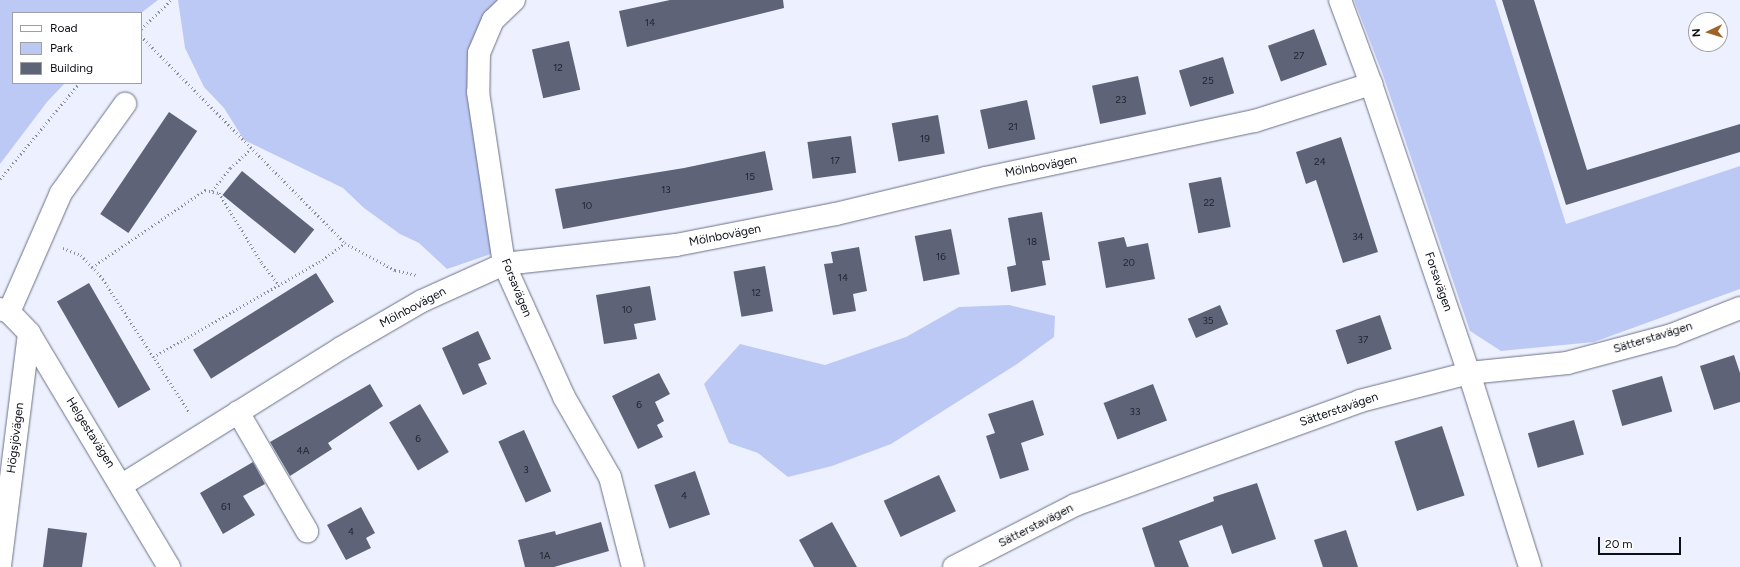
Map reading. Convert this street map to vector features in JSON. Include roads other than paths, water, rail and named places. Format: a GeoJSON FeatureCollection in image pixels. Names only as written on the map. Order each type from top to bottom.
{"type":"FeatureCollection","features":[{"type":"Feature","properties":{"kind":"street","name":"Forsavägen"},"geometry":{"type":"LineString","coordinates":[[514,0],[493,20],[479,53],[478,92],[504,264],[564,397],[610,477],[633,567]]}},
{"type":"Feature","properties":{"kind":"street","name":"Forsavägen"},"geometry":{"type":"LineString","coordinates":[[1340,0],[1371,84],[1469,373],[1530,567]]}},
{"type":"Feature","properties":{"kind":"street","name":"Mölnbovägen"},"geometry":{"type":"LineString","coordinates":[[122,485],[238,412],[422,301],[504,264],[676,245],[836,214],[986,178],[1256,121],[1371,84]]}},
{"type":"Feature","properties":{"kind":"street"},"geometry":{"type":"LineString","coordinates":[[5,310],[40,240],[61,193],[125,104]]}},
{"type":"Feature","properties":{"kind":"street","name":"Sätterstavägen"},"geometry":{"type":"LineString","coordinates":[[954,567],[1075,505],[1360,401],[1469,373],[1567,363],[1672,335],[1740,308]]}},
{"type":"Feature","properties":{"kind":"street","name":"Helgestavägen"},"geometry":{"type":"LineString","coordinates":[[5,310],[29,333],[122,485],[169,567]]}},
{"type":"Feature","properties":{"kind":"street","name":"Högsjövägen"},"geometry":{"type":"LineString","coordinates":[[0,566],[29,333]]}},
{"type":"Feature","properties":{"kind":"street"},"geometry":{"type":"LineString","coordinates":[[238,412],[307,531]]}}]}
